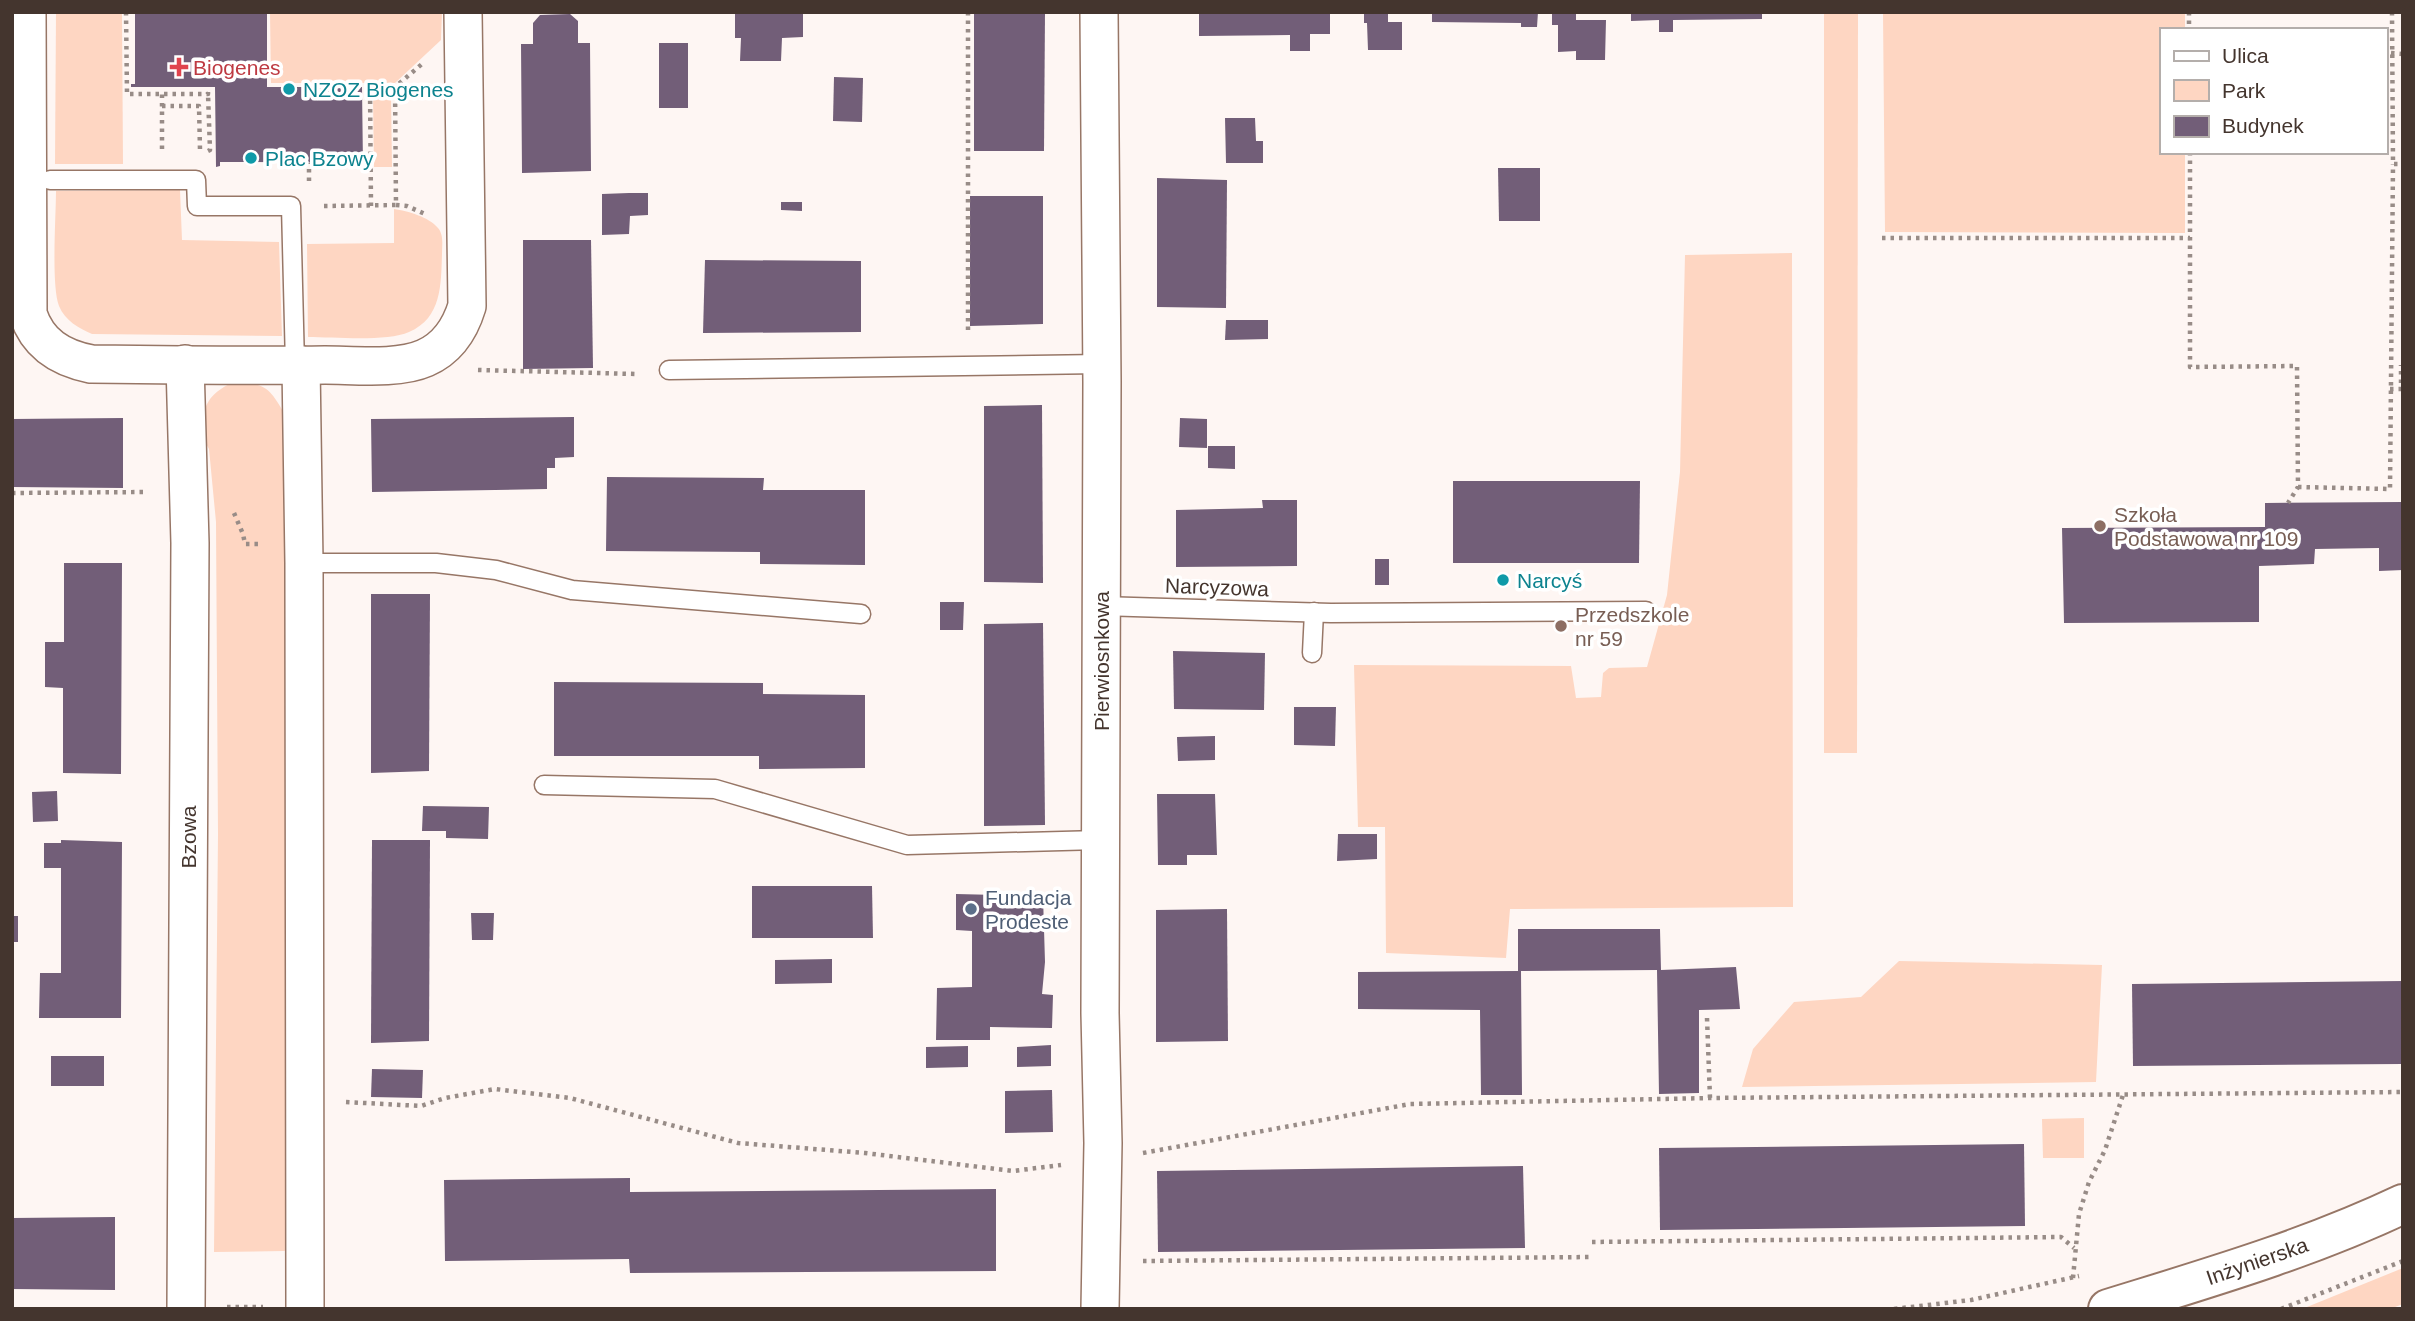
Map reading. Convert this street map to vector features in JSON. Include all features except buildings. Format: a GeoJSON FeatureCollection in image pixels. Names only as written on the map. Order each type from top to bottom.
{"type":"FeatureCollection","features":[{"type":"Feature","properties":{"kind":"street"},"geometry":{"type":"LineString","coordinates":[[27,12],[28,314],[39,337],[54,351],[70,360],[91,364],[298,365],[383,365],[422,359],[447,343],[461,325],[467,306],[463,12]]}},
{"type":"Feature","properties":{"kind":"street","name":"Pierwiosnkowa"},"geometry":{"type":"LineString","coordinates":[[1099,12],[1099,840],[1102,1160],[1100,1309]]}},
{"type":"Feature","properties":{"kind":"street","name":"Bzowa"},"geometry":{"type":"LineString","coordinates":[[185,364],[190,543],[186,1309]]}},
{"type":"Feature","properties":{"kind":"street"},"geometry":{"type":"LineString","coordinates":[[298,365],[304,563],[304,1309]]}},
{"type":"Feature","properties":{"kind":"street","name":"Inżynierska"},"geometry":{"type":"LineString","coordinates":[[2108,1309],[2225,1274],[2312,1243],[2403,1205]]}},
{"type":"Feature","properties":{"kind":"lane"},"geometry":{"type":"LineString","coordinates":[[50,180],[196,180],[197,206],[291,206],[298,365]]}},
{"type":"Feature","properties":{"kind":"lane"},"geometry":{"type":"LineString","coordinates":[[669,370],[1101,364]]}},
{"type":"Feature","properties":{"kind":"lane"},"geometry":{"type":"LineString","coordinates":[[304,563],[436,563],[496,570],[572,590],[861,614]]}},
{"type":"Feature","properties":{"kind":"lane","name":"Narcyzowa"},"geometry":{"type":"LineString","coordinates":[[1101,606],[1322,613],[1646,611]]}},
{"type":"Feature","properties":{"kind":"lane"},"geometry":{"type":"LineString","coordinates":[[1312,653],[1322,613]]}},
{"type":"Feature","properties":{"kind":"lane"},"geometry":{"type":"LineString","coordinates":[[544,785],[715,789],[907,845],[1099,840]]}},
{"type":"Feature","properties":{"kind":"path"},"geometry":{"type":"LineString","coordinates":[[126,12],[127,94],[208,91],[210,150],[200,151],[199,106],[162,106]]}},
{"type":"Feature","properties":{"kind":"path"},"geometry":{"type":"LineString","coordinates":[[968,12],[968,366]]}},
{"type":"Feature","properties":{"kind":"path"},"geometry":{"type":"LineString","coordinates":[[2298,487],[2390,489],[2392,12]]}},
{"type":"Feature","properties":{"kind":"path"},"geometry":{"type":"LineString","coordinates":[[2391,53],[2403,54]]}},
{"type":"Feature","properties":{"kind":"path"},"geometry":{"type":"LineString","coordinates":[[371,206],[370,87],[395,87],[424,62]]}},
{"type":"Feature","properties":{"kind":"path"},"geometry":{"type":"LineString","coordinates":[[395,87],[396,205]]}},
{"type":"Feature","properties":{"kind":"path"},"geometry":{"type":"LineString","coordinates":[[161,180],[163,94]]}},
{"type":"Feature","properties":{"kind":"path"},"geometry":{"type":"LineString","coordinates":[[2190,154],[2190,367],[2297,366],[2298,487],[2288,503]]}},
{"type":"Feature","properties":{"kind":"path"},"geometry":{"type":"LineString","coordinates":[[2393,164],[2403,164]]}},
{"type":"Feature","properties":{"kind":"path"},"geometry":{"type":"LineString","coordinates":[[321,206],[407,206],[433,218]]}},
{"type":"Feature","properties":{"kind":"path"},"geometry":{"type":"LineString","coordinates":[[1882,238],[2190,238]]}},
{"type":"Feature","properties":{"kind":"path"},"geometry":{"type":"LineString","coordinates":[[2390,389],[2401,389],[2401,365]]}},
{"type":"Feature","properties":{"kind":"path"},"geometry":{"type":"LineString","coordinates":[[469,369],[654,374],[669,370]]}},
{"type":"Feature","properties":{"kind":"path"},"geometry":{"type":"LineString","coordinates":[[12,493],[161,492]]}},
{"type":"Feature","properties":{"kind":"path"},"geometry":{"type":"LineString","coordinates":[[1707,1017],[1710,1098]]}},
{"type":"Feature","properties":{"kind":"path"},"geometry":{"type":"LineString","coordinates":[[341,1102],[421,1107],[445,1098],[495,1089],[570,1098],[738,1143],[865,1153],[1013,1171],[1102,1160],[1410,1104],[1710,1098],[2403,1092]]}},
{"type":"Feature","properties":{"kind":"path"},"geometry":{"type":"LineString","coordinates":[[2073,1278],[2078,1214],[2089,1182],[2105,1150],[2123,1096]]}},
{"type":"Feature","properties":{"kind":"path"},"geometry":{"type":"LineString","coordinates":[[1592,1242],[2061,1237],[2074,1248]]}},
{"type":"Feature","properties":{"kind":"path"},"geometry":{"type":"LineString","coordinates":[[1101,1261],[1592,1257]]}},
{"type":"Feature","properties":{"kind":"path"},"geometry":{"type":"LineString","coordinates":[[2281,1309],[2403,1261]]}},
{"type":"Feature","properties":{"kind":"green space"},"geometry":{"type":"Polygon","coordinates":[[[56,12],[122,12],[123,164],[55,164],[56,12]]]}},
{"type":"Feature","properties":{"kind":"green space"},"geometry":{"type":"Polygon","coordinates":[[[270,12],[442,12],[441,40],[395,83],[271,83],[270,12]]]}},
{"type":"Feature","properties":{"kind":"green space"},"geometry":{"type":"Polygon","coordinates":[[[1824,12],[1858,12],[1857,753],[1824,753],[1824,12]]]}},
{"type":"Feature","properties":{"kind":"green space"},"geometry":{"type":"Polygon","coordinates":[[[1883,13],[2185,13],[2185,28],[2160,28],[2160,154],[2185,154],[2185,233],[1885,232],[1883,13]]]}},
{"type":"Feature","properties":{"kind":"green space"},"geometry":{"type":"Polygon","coordinates":[[[373,95],[391,95],[392,167],[374,167],[373,95]]]}},
{"type":"Feature","properties":{"kind":"green space"},"geometry":{"type":"Polygon","coordinates":[[[180,190],[182,240],[279,242],[282,336],[92,334],[65,316],[59,306],[55,283],[56,191],[180,190]]]}},
{"type":"Feature","properties":{"kind":"green space"},"geometry":{"type":"Polygon","coordinates":[[[394,209],[424,218],[434,224],[441,234],[440,288],[434,309],[428,318],[409,332],[388,337],[308,337],[307,244],[394,243],[394,209]]]}},
{"type":"Feature","properties":{"kind":"green space"},"geometry":{"type":"Polygon","coordinates":[[[1792,253],[1793,907],[1510,909],[1506,958],[1386,953],[1385,827],[1358,827],[1354,665],[1571,666],[1576,698],[1601,697],[1603,673],[1609,668],[1647,667],[1667,595],[1680,472],[1685,255],[1792,253]]]}},
{"type":"Feature","properties":{"kind":"green space"},"geometry":{"type":"Polygon","coordinates":[[[233,382],[254,384],[267,390],[287,418],[288,1250],[284,1251],[214,1252],[218,834],[216,522],[209,449],[200,433],[208,402],[217,392],[233,382]]]}},
{"type":"Feature","properties":{"kind":"green space"},"geometry":{"type":"Polygon","coordinates":[[[1899,961],[2102,965],[2096,1082],[1742,1087],[1753,1049],[1794,1002],[1861,997],[1899,961]]]}},
{"type":"Feature","properties":{"kind":"green space"},"geometry":{"type":"Polygon","coordinates":[[[2084,1118],[2084,1158],[2043,1158],[2042,1119],[2084,1118]]]}},
{"type":"Feature","properties":{"kind":"green space"},"geometry":{"type":"Polygon","coordinates":[[[2403,1268],[2403,1304],[2390,1309],[2302,1309],[2403,1268]]]}},
{"type":"Feature","properties":{"kind":"place","name":"Biogenes"},"geometry":{"type":"Point","coordinates":[179,67]}},
{"type":"Feature","properties":{"kind":"place","name":"NZOZ Biogenes"},"geometry":{"type":"Point","coordinates":[289,89]}},
{"type":"Feature","properties":{"kind":"place","name":"Plac Bzowy"},"geometry":{"type":"Point","coordinates":[251,158]}},
{"type":"Feature","properties":{"kind":"place","name":"Szkoła Podstawowa nr 109"},"geometry":{"type":"Point","coordinates":[2100,526]}},
{"type":"Feature","properties":{"kind":"place","name":"Narcyś"},"geometry":{"type":"Point","coordinates":[1503,580]}},
{"type":"Feature","properties":{"kind":"place","name":"Przedszkole nr 59"},"geometry":{"type":"Point","coordinates":[1561,626]}},
{"type":"Feature","properties":{"kind":"place","name":"Fundacja Prodeste"},"geometry":{"type":"Point","coordinates":[971,909]}}]}
